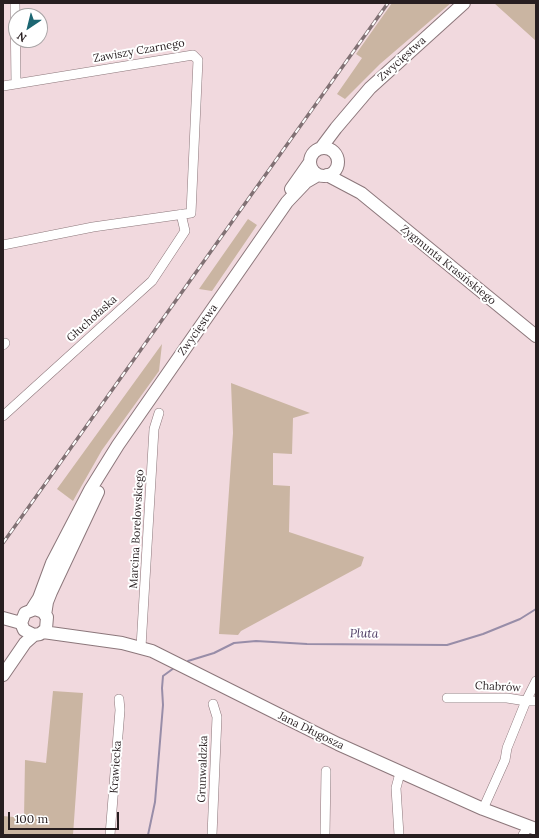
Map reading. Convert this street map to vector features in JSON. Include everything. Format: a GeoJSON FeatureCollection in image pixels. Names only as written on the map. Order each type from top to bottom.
{"type":"FeatureCollection","features":[{"type":"Feature","properties":{"kind":"main road","name":"Zwycięstwa"},"geometry":{"type":"LineString","coordinates":[[321,148],[365,94],[464,3]]}},
{"type":"Feature","properties":{"kind":"main road","name":"Zwycięstwa"},"geometry":{"type":"LineString","coordinates":[[334,153],[345,119]]}},
{"type":"Feature","properties":{"kind":"main road"},"geometry":{"type":"LineString","coordinates":[[321,148],[330,150],[334,153],[338,161],[337,166],[332,173],[323,175],[312,170],[310,162],[312,155],[321,148]]}},
{"type":"Feature","properties":{"kind":"main road","name":"Zwycięstwa"},"geometry":{"type":"LineString","coordinates":[[287,202],[292,188],[310,162]]}},
{"type":"Feature","properties":{"kind":"main road","name":"Zygmunta Krasińskiego"},"geometry":{"type":"LineString","coordinates":[[337,166],[361,193],[536,336]]}},
{"type":"Feature","properties":{"kind":"main road","name":"Zwycięstwa"},"geometry":{"type":"LineString","coordinates":[[32,609],[39,598],[52,563],[86,496],[110,459],[287,202],[306,182],[323,175]]}},
{"type":"Feature","properties":{"kind":"main road","name":"Zygmunta Krasińskiego"},"geometry":{"type":"LineString","coordinates":[[323,175],[361,193]]}},
{"type":"Feature","properties":{"kind":"main road","name":"Zwycięstwa"},"geometry":{"type":"LineString","coordinates":[[46,616],[51,592],[101,484],[110,459]]}},
{"type":"Feature","properties":{"kind":"main road"},"geometry":{"type":"LineString","coordinates":[[3,663],[20,638],[25,613],[32,609],[39,610],[56,624],[89,638]]}},
{"type":"Feature","properties":{"kind":"main road"},"geometry":{"type":"LineString","coordinates":[[3,675],[25,643],[38,634],[47,625],[46,616]]}},
{"type":"Feature","properties":{"kind":"main road"},"geometry":{"type":"LineString","coordinates":[[3,618],[22,624],[27,632],[89,638],[141,647]]}},
{"type":"Feature","properties":{"kind":"main road","name":"Jana Długosza"},"geometry":{"type":"LineString","coordinates":[[141,647],[173,660],[311,732],[529,830]]}},
{"type":"Feature","properties":{"kind":"street"},"geometry":{"type":"LineString","coordinates":[[15,3],[16,84]]}},
{"type":"Feature","properties":{"kind":"street","name":"Zawiszy Czarnego"},"geometry":{"type":"LineString","coordinates":[[3,86],[193,55],[196,56],[198,60],[191,213],[181,214]]}},
{"type":"Feature","properties":{"kind":"street"},"geometry":{"type":"LineString","coordinates":[[3,245],[92,227],[181,214]]}},
{"type":"Feature","properties":{"kind":"street","name":"Głuchołaska"},"geometry":{"type":"LineString","coordinates":[[3,416],[152,281],[185,232],[181,214]]}},
{"type":"Feature","properties":{"kind":"street","name":"Marcina Borelowskiego"},"geometry":{"type":"LineString","coordinates":[[141,647],[154,429],[159,413]]}},
{"type":"Feature","properties":{"kind":"street","name":"Chabrów"},"geometry":{"type":"LineString","coordinates":[[447,698],[507,698],[526,701],[536,681]]}},
{"type":"Feature","properties":{"kind":"street","name":"Krawiecka"},"geometry":{"type":"LineString","coordinates":[[110,835],[120,710],[119,699]]}},
{"type":"Feature","properties":{"kind":"street"},"geometry":{"type":"LineString","coordinates":[[483,809],[505,760],[507,748],[526,701],[536,701]]}},
{"type":"Feature","properties":{"kind":"street","name":"Grunwaldzka"},"geometry":{"type":"LineString","coordinates":[[212,835],[217,716],[213,704]]}},
{"type":"Feature","properties":{"kind":"street"},"geometry":{"type":"LineString","coordinates":[[325,835],[326,771]]}},
{"type":"Feature","properties":{"kind":"street"},"geometry":{"type":"LineString","coordinates":[[399,835],[396,788],[400,773]]}},
{"type":"Feature","properties":{"kind":"shaded area"},"geometry":{"type":"Polygon","coordinates":[[[392,3],[451,3],[380,64],[345,99],[337,94],[362,58],[356,54],[392,3]]]}},
{"type":"Feature","properties":{"kind":"shaded area"},"geometry":{"type":"Polygon","coordinates":[[[494,3],[536,3],[536,41],[494,3]]]}},
{"type":"Feature","properties":{"kind":"shaded area"},"geometry":{"type":"Polygon","coordinates":[[[248,219],[257,225],[212,291],[199,289],[248,219]]]}},
{"type":"Feature","properties":{"kind":"shaded area"},"geometry":{"type":"Polygon","coordinates":[[[162,344],[159,371],[102,450],[73,501],[57,489],[162,344]]]}},
{"type":"Feature","properties":{"kind":"shaded area"},"geometry":{"type":"Polygon","coordinates":[[[231,383],[310,413],[293,418],[292,454],[273,453],[273,485],[290,486],[289,532],[364,557],[361,566],[241,631],[238,635],[219,634],[233,433],[231,383]]]}},
{"type":"Feature","properties":{"kind":"shaded area"},"geometry":{"type":"Polygon","coordinates":[[[53,691],[83,693],[73,835],[3,835],[3,816],[24,818],[25,760],[46,763],[53,691]]]}},
{"type":"Feature","properties":{"kind":"waterway","name":"Pluta"},"geometry":{"type":"LineString","coordinates":[[188,661],[214,653],[234,643],[256,641],[307,644],[447,645],[483,634],[520,619],[536,609]]}},
{"type":"Feature","properties":{"kind":"waterway","name":"Pluta"},"geometry":{"type":"LineString","coordinates":[[148,835],[155,802],[163,705],[163,676],[174,668]]}},
{"type":"Feature","properties":{"kind":"railway"},"geometry":{"type":"LineString","coordinates":[[3,543],[388,3]]}}]}
